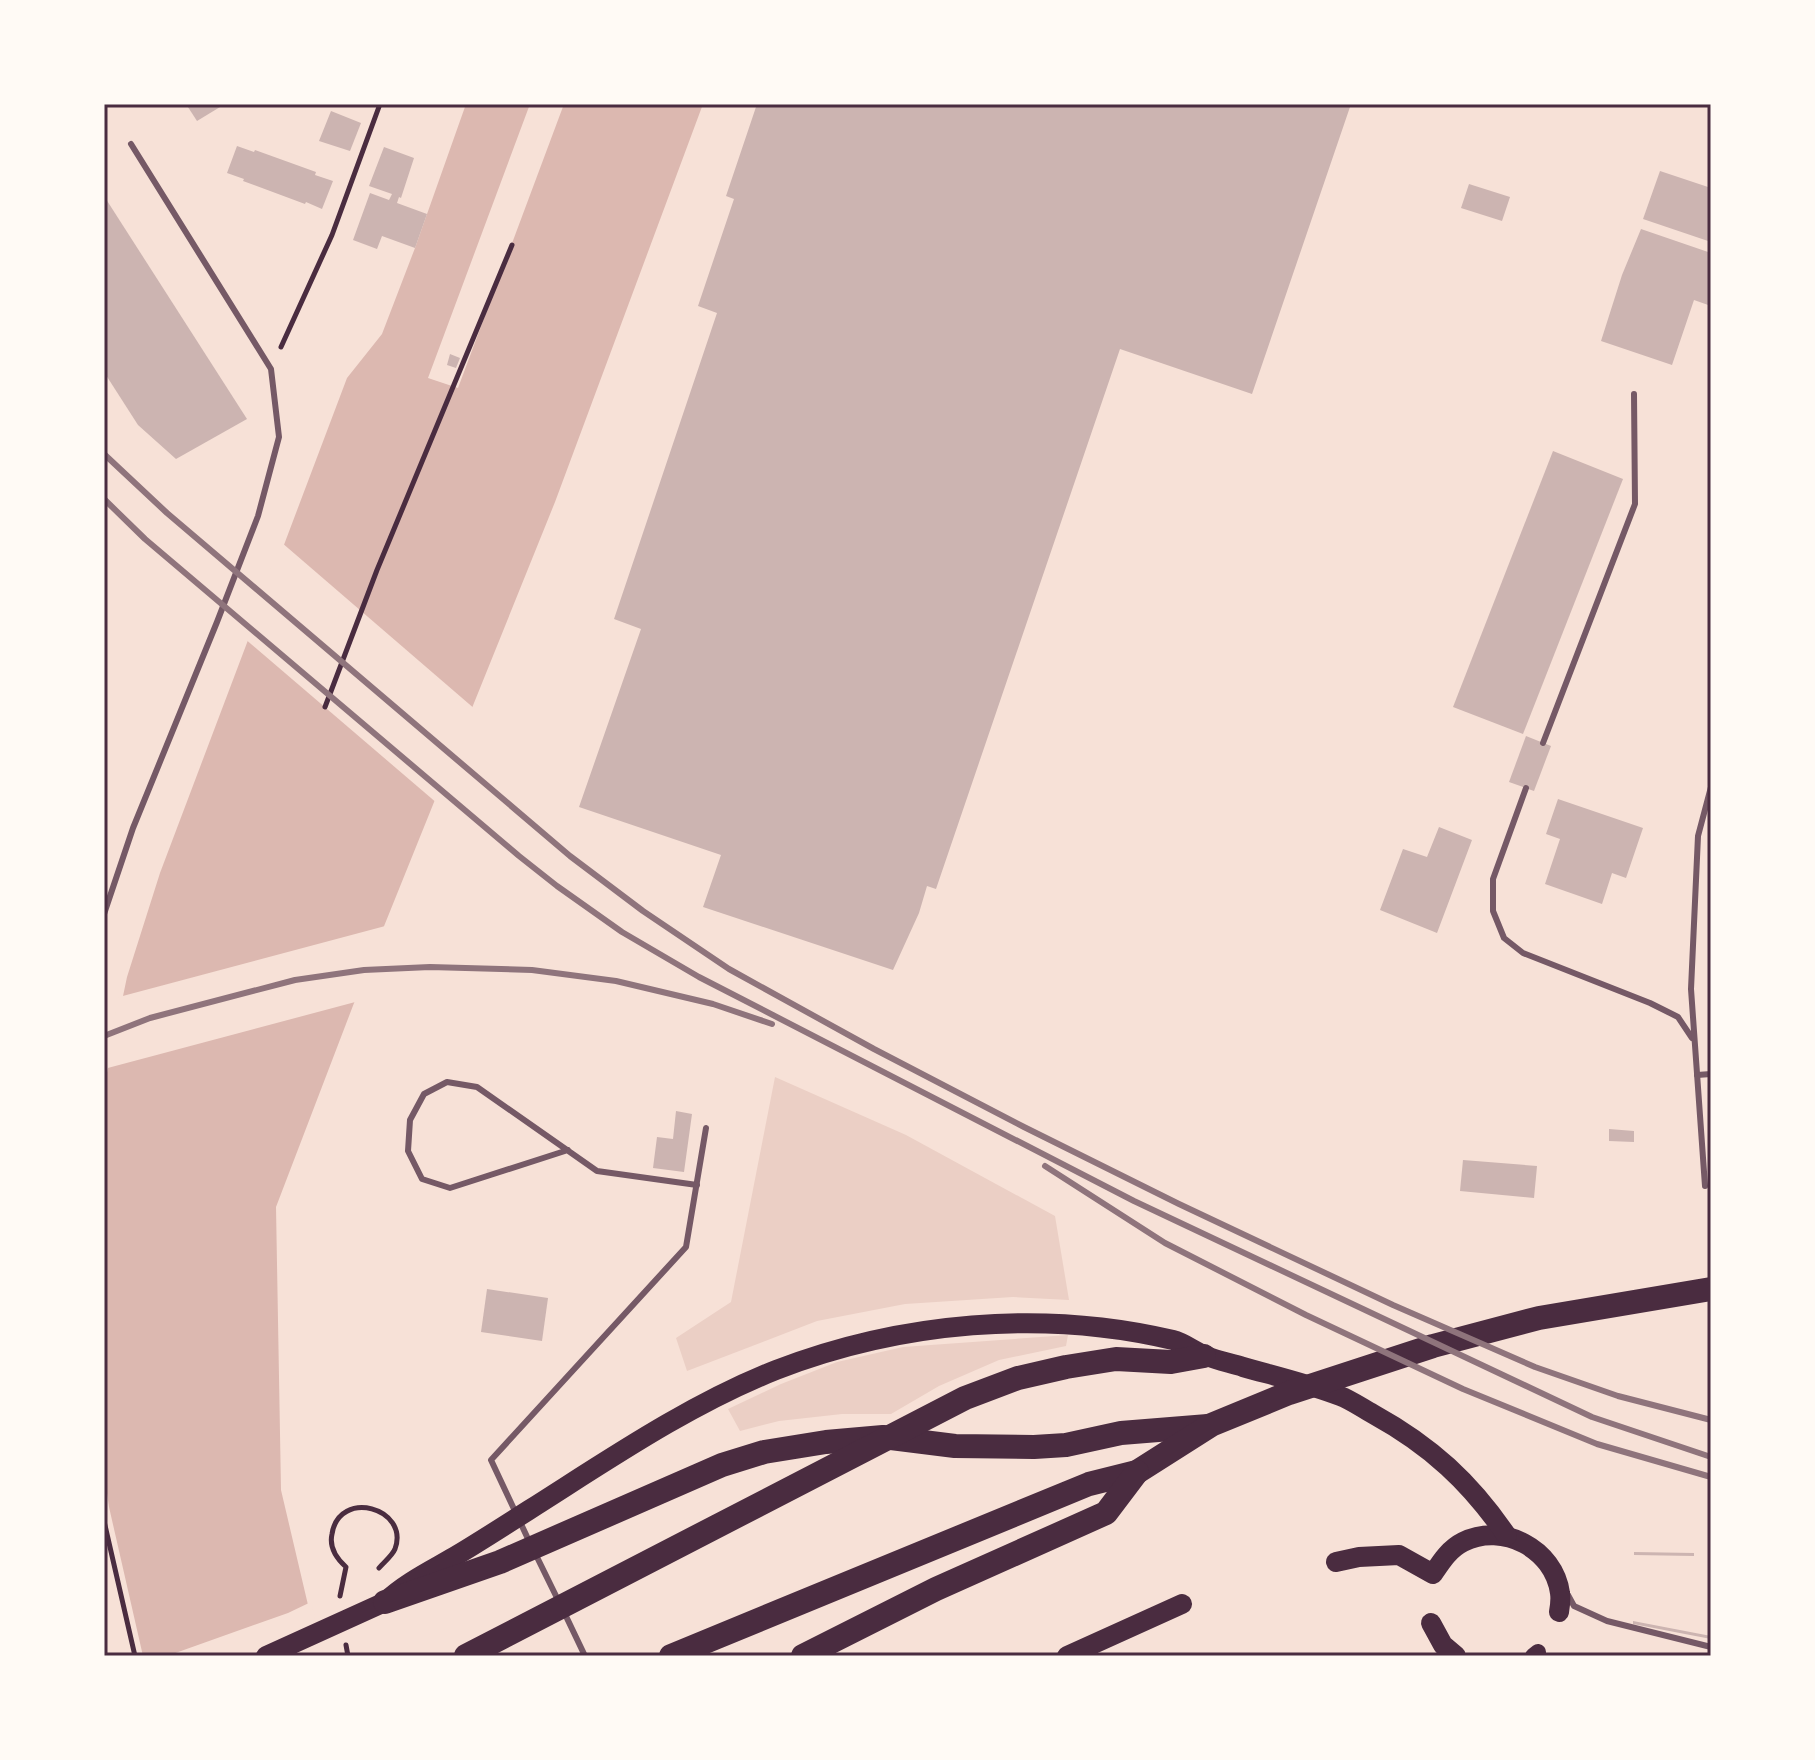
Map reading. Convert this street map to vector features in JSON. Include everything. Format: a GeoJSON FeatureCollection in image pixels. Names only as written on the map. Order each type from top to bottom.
{"type":"FeatureCollection","features":[{"type":"Feature","properties":{"kind":"highway"},"geometry":{"type":"LineString","coordinates":[[671,1656],[1089,1484],[1137,1472],[1211,1425],[1289,1393],[1448,1342],[1539,1318],[1711,1289]]}},
{"type":"Feature","properties":{"kind":"highway"},"geometry":{"type":"LineString","coordinates":[[466,1656],[965,1398],[1018,1378],[1066,1367],[1116,1359],[1171,1362],[1204,1356]]}},
{"type":"Feature","properties":{"kind":"highway"},"geometry":{"type":"LineString","coordinates":[[385,1602],[500,1562],[722,1465],[764,1452],[883,1437],[955,1446],[1034,1447],[1066,1445],[1121,1433],[1211,1425]]}},
{"type":"Feature","properties":{"kind":"highway"},"geometry":{"type":"LineString","coordinates":[[803,1656],[936,1589],[1106,1513],[1137,1472]]}},
{"type":"Feature","properties":{"kind":"main road"},"geometry":{"type":"LineString","coordinates":[[266,1656],[385,1602],[397,1590],[617,1454],[686,1413],[775,1370],[892,1336],[972,1326],[1046,1323],[1118,1329],[1178,1341],[1204,1356],[1342,1396],[1399,1428],[1453,1469],[1486,1505],[1507,1536]]}},
{"type":"Feature","properties":{"kind":"main road"},"geometry":{"type":"LineString","coordinates":[[1336,1562],[1359,1557],[1399,1555],[1432,1577],[1445,1556],[1463,1542],[1484,1536],[1507,1536],[1532,1547],[1554,1571],[1561,1594],[1559,1612]]}},
{"type":"Feature","properties":{"kind":"main road"},"geometry":{"type":"LineString","coordinates":[[1067,1656],[1182,1604]]}},
{"type":"Feature","properties":{"kind":"main road"},"geometry":{"type":"LineString","coordinates":[[1431,1623],[1443,1645],[1456,1656]]}},
{"type":"Feature","properties":{"kind":"lane"},"geometry":{"type":"LineString","coordinates":[[104,914],[133,828],[258,516],[279,437],[271,369],[131,144]]}},
{"type":"Feature","properties":{"kind":"lane"},"geometry":{"type":"LineString","coordinates":[[1543,743],[1635,504],[1634,394]]}},
{"type":"Feature","properties":{"kind":"lane"},"geometry":{"type":"LineString","coordinates":[[1711,787],[1698,836],[1691,989],[1697,1075],[1711,1193]]}},
{"type":"Feature","properties":{"kind":"lane"},"geometry":{"type":"LineString","coordinates":[[1526,788],[1493,879],[1493,911],[1504,938],[1523,953],[1678,1017],[1694,1041]]}},
{"type":"Feature","properties":{"kind":"lane"},"geometry":{"type":"LineString","coordinates":[[1697,1075],[1711,1074]]}},
{"type":"Feature","properties":{"kind":"lane"},"geometry":{"type":"LineString","coordinates":[[568,1150],[450,1188],[422,1179],[408,1151],[410,1120],[424,1094],[447,1082],[477,1087],[568,1150],[597,1171],[697,1185]]}},
{"type":"Feature","properties":{"kind":"lane"},"geometry":{"type":"LineString","coordinates":[[585,1656],[491,1460],[686,1247],[706,1128]]}},
{"type":"Feature","properties":{"kind":"lane"},"geometry":{"type":"LineString","coordinates":[[1554,1571],[1574,1606],[1607,1621],[1711,1647]]}},
{"type":"Feature","properties":{"kind":"path"},"geometry":{"type":"LineString","coordinates":[[271,369],[332,235],[380,104]]}},
{"type":"Feature","properties":{"kind":"path"},"geometry":{"type":"LineString","coordinates":[[325,707],[377,570],[512,245]]}},
{"type":"Feature","properties":{"kind":"path"},"geometry":{"type":"LineString","coordinates":[[337,1607],[346,1567],[334,1553],[331,1535],[345,1512],[354,1508],[372,1508],[388,1517],[393,1524],[396,1533],[394,1551],[379,1568]]}},
{"type":"Feature","properties":{"kind":"path"},"geometry":{"type":"LineString","coordinates":[[104,1521],[135,1656]]}},
{"type":"Feature","properties":{"kind":"path"},"geometry":{"type":"LineString","coordinates":[[346,1644],[348,1656]]}},
{"type":"Feature","properties":{"kind":"shaded area"},"geometry":{"type":"Polygon","coordinates":[[[466,104],[530,104],[428,378],[458,388],[564,104],[703,104],[555,502],[372,956],[276,1207],[281,1490],[320,1656],[143,1656],[104,1472],[104,1087],[127,977],[160,873],[347,378],[382,334],[466,104]]]}},
{"type":"Feature","properties":{"kind":"shaded area"},"geometry":{"type":"Polygon","coordinates":[[[775,1077],[906,1135],[1055,1216],[1069,1300],[1013,1297],[905,1304],[817,1321],[687,1371],[676,1338],[731,1302],[775,1077]]]}},
{"type":"Feature","properties":{"kind":"shaded area"},"geometry":{"type":"Polygon","coordinates":[[[1068,1335],[1066,1346],[999,1360],[939,1386],[891,1414],[842,1414],[779,1421],[740,1431],[728,1409],[837,1362],[903,1347],[1068,1335]]]}},
{"type":"Feature","properties":{"kind":"pier"},"geometry":{"type":"Polygon","coordinates":[[[281,542],[476,710],[438,804],[244,638],[281,542]]]}},
{"type":"Feature","properties":{"kind":"pier"},"geometry":{"type":"Polygon","coordinates":[[[389,925],[359,1001],[104,1069],[119,997],[389,925]]]}},
{"type":"Feature","properties":{"kind":"pier"},"geometry":{"type":"Polygon","coordinates":[[[311,1602],[324,1656],[167,1656],[288,1613],[311,1602]]]}},
{"type":"Feature","properties":{"kind":"building"},"geometry":{"type":"Polygon","coordinates":[[[186,104],[225,104],[197,121],[186,104]]]}},
{"type":"Feature","properties":{"kind":"building"},"geometry":{"type":"Polygon","coordinates":[[[757,104],[1351,104],[1252,394],[1120,349],[936,889],[927,886],[919,913],[893,970],[703,907],[721,855],[579,807],[641,629],[614,619],[717,313],[698,306],[734,199],[726,196],[757,104]]]}},
{"type":"Feature","properties":{"kind":"building"},"geometry":{"type":"Polygon","coordinates":[[[331,111],[361,123],[350,151],[319,141],[331,111]]]}},
{"type":"Feature","properties":{"kind":"building"},"geometry":{"type":"Polygon","coordinates":[[[237,146],[316,172],[315,175],[333,181],[322,209],[227,173],[237,146]]]}},
{"type":"Feature","properties":{"kind":"building"},"geometry":{"type":"Polygon","coordinates":[[[384,147],[414,158],[397,203],[427,214],[415,248],[382,236],[377,249],[353,240],[370,193],[389,200],[392,194],[369,186],[384,147]]]}},
{"type":"Feature","properties":{"kind":"building"},"geometry":{"type":"Polygon","coordinates":[[[1660,171],[1711,188],[1711,242],[1643,219],[1660,171]]]}},
{"type":"Feature","properties":{"kind":"building"},"geometry":{"type":"Polygon","coordinates":[[[1469,184],[1510,197],[1502,221],[1461,208],[1469,184]]]}},
{"type":"Feature","properties":{"kind":"building"},"geometry":{"type":"Polygon","coordinates":[[[104,196],[247,419],[176,459],[138,425],[104,372],[104,196]]]}},
{"type":"Feature","properties":{"kind":"building"},"geometry":{"type":"Polygon","coordinates":[[[1641,229],[1711,253],[1711,306],[1694,300],[1672,365],[1601,341],[1622,275],[1641,229]]]}},
{"type":"Feature","properties":{"kind":"building"},"geometry":{"type":"Polygon","coordinates":[[[450,354],[460,358],[456,368],[447,365],[450,354]]]}},
{"type":"Feature","properties":{"kind":"building"},"geometry":{"type":"Polygon","coordinates":[[[1553,451],[1623,479],[1523,734],[1453,707],[1553,451]]]}},
{"type":"Feature","properties":{"kind":"building"},"geometry":{"type":"Polygon","coordinates":[[[1526,736],[1551,746],[1534,791],[1509,782],[1526,736]]]}},
{"type":"Feature","properties":{"kind":"building"},"geometry":{"type":"Polygon","coordinates":[[[1558,799],[1643,828],[1626,878],[1612,873],[1602,904],[1545,884],[1560,839],[1546,834],[1558,799]]]}},
{"type":"Feature","properties":{"kind":"building"},"geometry":{"type":"Polygon","coordinates":[[[1439,827],[1472,840],[1437,933],[1380,910],[1403,849],[1427,857],[1439,827]]]}},
{"type":"Feature","properties":{"kind":"building"},"geometry":{"type":"Polygon","coordinates":[[[676,1111],[692,1114],[684,1172],[653,1168],[657,1137],[673,1139],[676,1111]]]}},
{"type":"Feature","properties":{"kind":"building"},"geometry":{"type":"Polygon","coordinates":[[[1609,1129],[1634,1131],[1634,1142],[1609,1141],[1609,1129]]]}},
{"type":"Feature","properties":{"kind":"building"},"geometry":{"type":"Polygon","coordinates":[[[1463,1160],[1537,1166],[1534,1198],[1460,1191],[1463,1160]]]}},
{"type":"Feature","properties":{"kind":"building"},"geometry":{"type":"Polygon","coordinates":[[[487,1289],[548,1298],[542,1341],[481,1332],[487,1289]]]}},
{"type":"Feature","properties":{"kind":"building"},"geometry":{"type":"Polygon","coordinates":[[[1634,1552],[1694,1553],[1694,1556],[1634,1555],[1634,1552]]]}},
{"type":"Feature","properties":{"kind":"building"},"geometry":{"type":"Polygon","coordinates":[[[1633,1621],[1711,1636],[1711,1639],[1633,1624],[1633,1621]]]}},
{"type":"Feature","properties":{"kind":"railway"},"geometry":{"type":"LineString","coordinates":[[104,454],[167,513],[570,856],[643,911],[729,969],[1024,1127],[1393,1305],[1535,1367],[1618,1396],[1711,1420]]}},
{"type":"Feature","properties":{"kind":"railway"},"geometry":{"type":"LineString","coordinates":[[104,499],[145,539],[519,856],[622,932],[699,977],[1134,1201],[1592,1417],[1711,1457]]}},
{"type":"Feature","properties":{"kind":"railway"},"geometry":{"type":"LineString","coordinates":[[104,1036],[150,1018],[295,980],[364,970],[430,967],[532,970],[616,981],[713,1004],[772,1024]]}},
{"type":"Feature","properties":{"kind":"railway"},"geometry":{"type":"LineString","coordinates":[[1045,1166],[1165,1243],[1306,1315],[1463,1389],[1597,1444],[1711,1477]]}}]}
